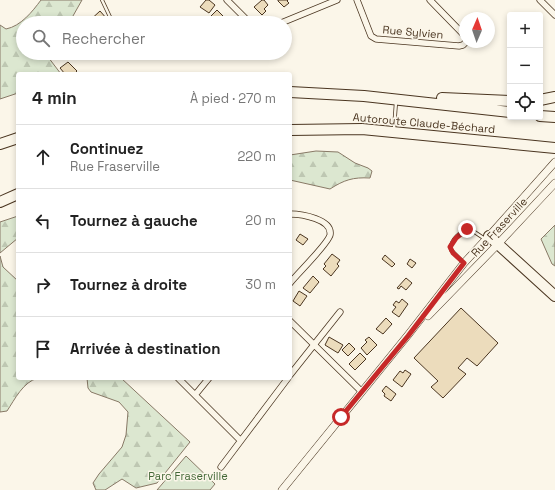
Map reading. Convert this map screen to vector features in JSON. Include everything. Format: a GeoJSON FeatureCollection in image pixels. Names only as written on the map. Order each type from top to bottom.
{"type":"FeatureCollection","features":[{"type":"Feature","properties":{"kind":"highway"},"geometry":{"type":"LineString","coordinates":[[294,92],[358,91],[443,98],[507,101]]}},
{"type":"Feature","properties":{"kind":"highway","name":"Autoroute Claude-Béchard"},"geometry":{"type":"LineString","coordinates":[[294,92],[396,99],[507,112]]}},
{"type":"Feature","properties":{"kind":"highway"},"geometry":{"type":"LineString","coordinates":[[543,100],[555,98]]}},
{"type":"Feature","properties":{"kind":"highway"},"geometry":{"type":"LineString","coordinates":[[543,116],[555,117]]}},
{"type":"Feature","properties":{"kind":"highway","name":"Autoroute Claude-Béchard"},"geometry":{"type":"LineString","coordinates":[[292,130],[348,129],[394,131],[555,149]]}},
{"type":"Feature","properties":{"kind":"highway"},"geometry":{"type":"LineString","coordinates":[[0,144],[16,139]]}},
{"type":"Feature","properties":{"kind":"highway"},"geometry":{"type":"LineString","coordinates":[[0,202],[16,195]]}},
{"type":"Feature","properties":{"kind":"highway"},"geometry":{"type":"LineString","coordinates":[[487,238],[498,244],[555,296]]}},
{"type":"Feature","properties":{"kind":"street"},"geometry":{"type":"LineString","coordinates":[[227,0],[243,16]]}},
{"type":"Feature","properties":{"kind":"street"},"geometry":{"type":"LineString","coordinates":[[292,18],[337,0]]}},
{"type":"Feature","properties":{"kind":"street","name":"Rue Sylvien"},"geometry":{"type":"LineString","coordinates":[[357,0],[371,36],[376,39],[459,46]]}},
{"type":"Feature","properties":{"kind":"street","name":"Rue Sylvien"},"geometry":{"type":"LineString","coordinates":[[430,0],[459,30]]}},
{"type":"Feature","properties":{"kind":"street"},"geometry":{"type":"LineString","coordinates":[[540,0],[555,15]]}},
{"type":"Feature","properties":{"kind":"street","name":"Rue Fraserville"},"geometry":{"type":"LineString","coordinates":[[282,490],[361,391],[408,336],[464,263],[555,162]]}},
{"type":"Feature","properties":{"kind":"street","name":"Rue Fraserville"},"geometry":{"type":"LineString","coordinates":[[408,336],[555,183]]}},
{"type":"Feature","properties":{"kind":"street"},"geometry":{"type":"LineString","coordinates":[[292,214],[307,216],[319,220],[326,225],[330,231],[325,243],[292,281]]}},
{"type":"Feature","properties":{"kind":"street"},"geometry":{"type":"LineString","coordinates":[[292,372],[340,312]]}},
{"type":"Feature","properties":{"kind":"street"},"geometry":{"type":"LineString","coordinates":[[292,323],[361,391]]}},
{"type":"Feature","properties":{"kind":"street"},"geometry":{"type":"LineString","coordinates":[[180,380],[240,440]]}},
{"type":"Feature","properties":{"kind":"street"},"geometry":{"type":"LineString","coordinates":[[194,394],[207,380]]}},
{"type":"Feature","properties":{"kind":"street"},"geometry":{"type":"LineString","coordinates":[[221,467],[286,380]]}},
{"type":"Feature","properties":{"kind":"lane"},"geometry":{"type":"LineString","coordinates":[[102,0],[110,16]]}},
{"type":"Feature","properties":{"kind":"lane"},"geometry":{"type":"LineString","coordinates":[[394,131],[396,99]]}},
{"type":"Feature","properties":{"kind":"lane"},"geometry":{"type":"LineString","coordinates":[[464,263],[451,250],[451,243],[463,231],[470,229],[487,238]]}},
{"type":"Feature","properties":{"kind":"green space"},"geometry":{"type":"Polygon","coordinates":[[[41,0],[82,0],[73,16],[28,16],[41,0]]]}},
{"type":"Feature","properties":{"kind":"green space"},"geometry":{"type":"Polygon","coordinates":[[[0,25],[6,29],[16,25],[16,60],[50,60],[59,72],[16,72],[16,94],[0,99],[0,25]]]}},
{"type":"Feature","properties":{"kind":"green space"},"geometry":{"type":"Polygon","coordinates":[[[316,151],[338,152],[355,163],[372,171],[370,178],[349,180],[330,189],[292,180],[292,155],[316,151]]]}},
{"type":"Feature","properties":{"kind":"green space"},"geometry":{"type":"Polygon","coordinates":[[[16,217],[16,240],[0,253],[0,222],[16,217]]]}},
{"type":"Feature","properties":{"kind":"green space"},"geometry":{"type":"Polygon","coordinates":[[[555,225],[555,266],[552,264],[541,239],[555,225]]]}},
{"type":"Feature","properties":{"kind":"green space"},"geometry":{"type":"Polygon","coordinates":[[[0,256],[3,267],[16,279],[16,380],[33,380],[28,383],[16,396],[7,411],[0,412],[0,256]]]}},
{"type":"Feature","properties":{"kind":"green space"},"geometry":{"type":"Polygon","coordinates":[[[87,380],[123,380],[190,442],[157,483],[136,488],[122,479],[105,490],[96,490],[93,483],[122,447],[126,435],[128,412],[119,402],[91,392],[88,388],[87,380]]]}},
{"type":"Feature","properties":{"kind":"green space","name":"Parc Fraserville"},"geometry":{"type":"Polygon","coordinates":[[[186,456],[215,484],[210,490],[157,490],[186,456]]]}},
{"type":"Feature","properties":{"kind":"building"},"geometry":{"type":"Polygon","coordinates":[[[206,0],[209,0],[215,5],[209,13],[200,7],[206,0]]]}},
{"type":"Feature","properties":{"kind":"building"},"geometry":{"type":"Polygon","coordinates":[[[264,0],[268,5],[264,9],[266,11],[262,15],[254,7],[264,0]]]}},
{"type":"Feature","properties":{"kind":"building"},"geometry":{"type":"Polygon","coordinates":[[[278,0],[288,0],[287,1],[289,3],[284,7],[278,0]]]}},
{"type":"Feature","properties":{"kind":"building"},"geometry":{"type":"Polygon","coordinates":[[[217,10],[223,16],[211,16],[217,10]]]}},
{"type":"Feature","properties":{"kind":"building"},"geometry":{"type":"Polygon","coordinates":[[[100,11],[104,16],[95,16],[100,11]]]}},
{"type":"Feature","properties":{"kind":"building"},"geometry":{"type":"Polygon","coordinates":[[[68,62],[77,71],[63,72],[60,68],[68,62]]]}},
{"type":"Feature","properties":{"kind":"building"},"geometry":{"type":"Polygon","coordinates":[[[300,234],[308,239],[303,245],[296,240],[300,234]]]}},
{"type":"Feature","properties":{"kind":"building"},"geometry":{"type":"Polygon","coordinates":[[[332,254],[340,260],[337,264],[339,266],[331,276],[323,269],[326,266],[324,264],[332,254]]]}},
{"type":"Feature","properties":{"kind":"building"},"geometry":{"type":"Polygon","coordinates":[[[385,255],[395,264],[392,267],[382,259],[385,255]]]}},
{"type":"Feature","properties":{"kind":"building"},"geometry":{"type":"Polygon","coordinates":[[[410,259],[416,263],[412,268],[407,264],[410,259]]]}},
{"type":"Feature","properties":{"kind":"building"},"geometry":{"type":"Polygon","coordinates":[[[313,276],[319,282],[310,293],[303,288],[313,276]]]}},
{"type":"Feature","properties":{"kind":"building"},"geometry":{"type":"Polygon","coordinates":[[[406,278],[412,283],[406,290],[401,286],[399,289],[397,288],[406,278]]]}},
{"type":"Feature","properties":{"kind":"building"},"geometry":{"type":"Polygon","coordinates":[[[299,291],[307,296],[300,306],[293,301],[299,291]]]}},
{"type":"Feature","properties":{"kind":"building"},"geometry":{"type":"Polygon","coordinates":[[[402,299],[408,304],[399,317],[392,312],[396,307],[393,305],[396,301],[399,303],[402,299]]]}},
{"type":"Feature","properties":{"kind":"building"},"geometry":{"type":"Polygon","coordinates":[[[461,308],[498,343],[477,366],[467,358],[458,368],[466,374],[443,398],[431,387],[438,381],[414,358],[461,308]]]}},
{"type":"Feature","properties":{"kind":"building"},"geometry":{"type":"Polygon","coordinates":[[[386,318],[392,324],[383,334],[376,329],[386,318]]]}},
{"type":"Feature","properties":{"kind":"building"},"geometry":{"type":"Polygon","coordinates":[[[329,337],[343,345],[338,353],[325,345],[329,337]]]}},
{"type":"Feature","properties":{"kind":"building"},"geometry":{"type":"Polygon","coordinates":[[[369,337],[377,345],[367,355],[361,348],[367,342],[365,340],[369,337]]]}},
{"type":"Feature","properties":{"kind":"building"},"geometry":{"type":"Polygon","coordinates":[[[349,343],[355,349],[348,356],[342,350],[349,343]]]}},
{"type":"Feature","properties":{"kind":"building"},"geometry":{"type":"Polygon","coordinates":[[[360,353],[366,359],[355,370],[349,364],[360,353]]]}},
{"type":"Feature","properties":{"kind":"building"},"geometry":{"type":"Polygon","coordinates":[[[405,370],[411,374],[402,387],[393,380],[400,371],[403,373],[405,370]]]}},
{"type":"Feature","properties":{"kind":"building"},"geometry":{"type":"Polygon","coordinates":[[[386,386],[396,394],[391,401],[384,396],[385,394],[382,391],[386,386]]]}},
{"type":"Feature","properties":{"kind":"route"},"geometry":{"type":"LineString","coordinates":[[341,417],[408,336],[464,263],[453,253],[450,247],[451,243],[467,229]]}}]}
